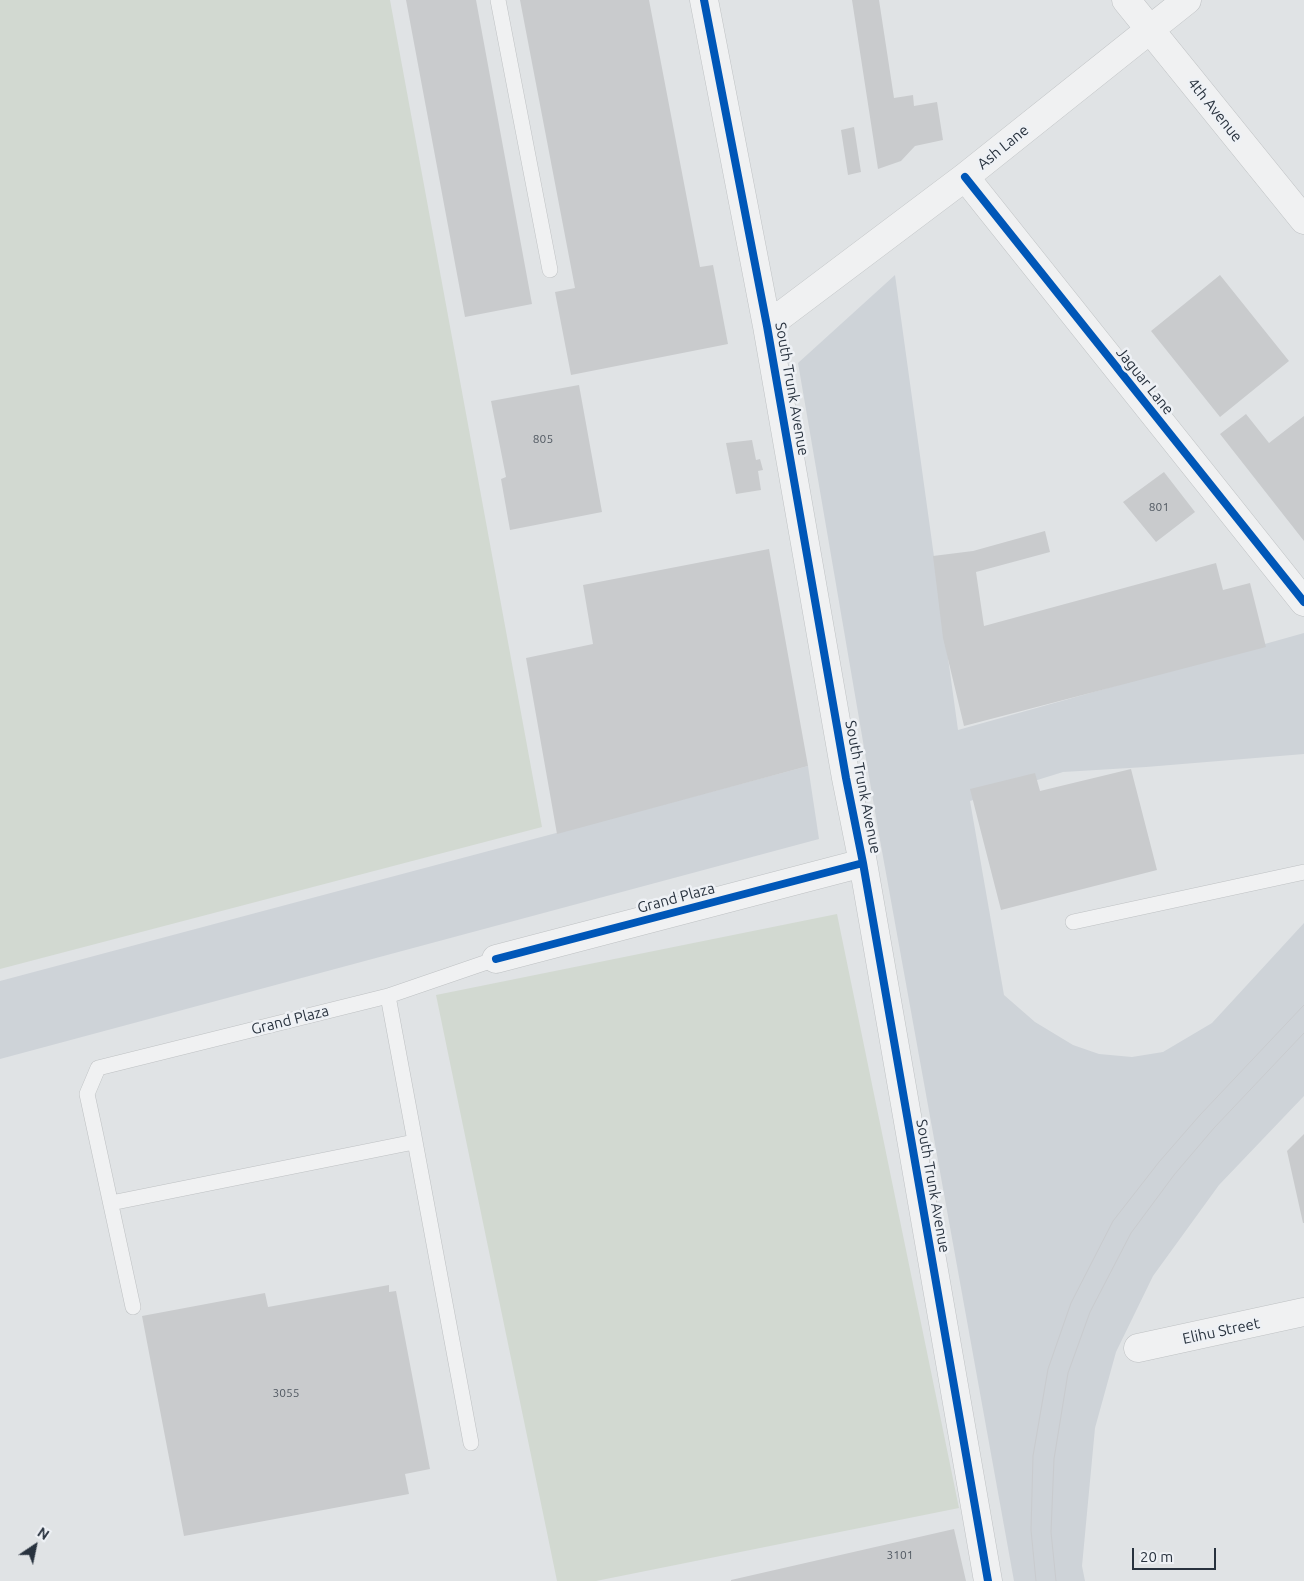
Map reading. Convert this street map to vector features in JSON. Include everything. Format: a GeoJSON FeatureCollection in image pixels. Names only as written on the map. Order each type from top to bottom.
{"type":"FeatureCollection","features":[{"type":"Feature","properties":{"kind":"street","name":"South Trunk Avenue"},"geometry":{"type":"LineString","coordinates":[[704,0],[767,326],[988,1581]]}},
{"type":"Feature","properties":{"kind":"street","name":"4th Avenue"},"geometry":{"type":"LineString","coordinates":[[1126,0],[1304,220]]}},
{"type":"Feature","properties":{"kind":"street","name":"Ash Lane"},"geometry":{"type":"LineString","coordinates":[[767,326],[965,178],[1187,0]]}},
{"type":"Feature","properties":{"kind":"street","name":"Jaguar Lane"},"geometry":{"type":"LineString","coordinates":[[965,178],[1304,602]]}},
{"type":"Feature","properties":{"kind":"street","name":"Grand Plaza"},"geometry":{"type":"LineString","coordinates":[[496,960],[863,863]]}},
{"type":"Feature","properties":{"kind":"street","name":"Elihu Street"},"geometry":{"type":"LineString","coordinates":[[1138,1348],[1304,1312]]}},
{"type":"Feature","properties":{"kind":"lane"},"geometry":{"type":"LineString","coordinates":[[498,0],[550,270]]}},
{"type":"Feature","properties":{"kind":"lane"},"geometry":{"type":"LineString","coordinates":[[1073,922],[1304,872]]}},
{"type":"Feature","properties":{"kind":"lane","name":"Grand Plaza"},"geometry":{"type":"LineString","coordinates":[[133,1307],[87,1094],[98,1068],[388,996],[496,960]]}},
{"type":"Feature","properties":{"kind":"lane"},"geometry":{"type":"LineString","coordinates":[[388,996],[471,1443]]}},
{"type":"Feature","properties":{"kind":"lane"},"geometry":{"type":"LineString","coordinates":[[111,1203],[414,1142]]}},
{"type":"Feature","properties":{"kind":"shaded area"},"geometry":{"type":"Polygon","coordinates":[[[0,0],[390,0],[542,827],[0,969],[0,0]]]}},
{"type":"Feature","properties":{"kind":"shaded area"},"geometry":{"type":"Polygon","coordinates":[[[895,275],[958,730],[1304,633],[1304,754],[1063,772],[970,801],[1004,995],[1035,1022],[1073,1045],[1099,1054],[1132,1057],[1163,1052],[1212,1023],[1304,923],[1304,1096],[1219,1185],[1153,1276],[1116,1352],[1095,1428],[1082,1566],[1085,1581],[1014,1581],[878,829],[798,363],[895,275]]]}},
{"type":"Feature","properties":{"kind":"shaded area"},"geometry":{"type":"Polygon","coordinates":[[[808,766],[819,839],[0,1059],[0,981],[808,766]]]}},
{"type":"Feature","properties":{"kind":"shaded area"},"geometry":{"type":"Polygon","coordinates":[[[837,914],[959,1508],[596,1581],[557,1581],[436,995],[837,914]]]}},
{"type":"Feature","properties":{"kind":"building"},"geometry":{"type":"Polygon","coordinates":[[[406,0],[476,0],[532,304],[465,317],[406,0]]]}},
{"type":"Feature","properties":{"kind":"building"},"geometry":{"type":"Polygon","coordinates":[[[520,0],[649,0],[700,267],[713,265],[728,344],[571,375],[555,292],[575,288],[520,0]]]}},
{"type":"Feature","properties":{"kind":"building"},"geometry":{"type":"Polygon","coordinates":[[[852,0],[879,0],[894,98],[913,95],[914,106],[937,102],[943,140],[915,146],[901,161],[878,169],[852,0]]]}},
{"type":"Feature","properties":{"kind":"building"},"geometry":{"type":"Polygon","coordinates":[[[854,127],[861,172],[848,175],[841,130],[854,127]]]}},
{"type":"Feature","properties":{"kind":"building"},"geometry":{"type":"Polygon","coordinates":[[[1220,275],[1289,361],[1220,417],[1151,331],[1220,275]]]}},
{"type":"Feature","properties":{"kind":"building"},"geometry":{"type":"Polygon","coordinates":[[[579,385],[602,512],[510,530],[501,479],[506,477],[491,401],[579,385]]]}},
{"type":"Feature","properties":{"kind":"building"},"geometry":{"type":"Polygon","coordinates":[[[1246,414],[1269,443],[1304,416],[1304,541],[1220,434],[1246,414]]]}},
{"type":"Feature","properties":{"kind":"building"},"geometry":{"type":"Polygon","coordinates":[[[752,440],[756,460],[760,459],[763,470],[758,471],[761,490],[736,494],[726,443],[752,440]]]}},
{"type":"Feature","properties":{"kind":"building"},"geometry":{"type":"Polygon","coordinates":[[[1164,472],[1195,512],[1156,542],[1123,502],[1164,472]]]}},
{"type":"Feature","properties":{"kind":"building"},"geometry":{"type":"Polygon","coordinates":[[[1045,531],[1050,552],[976,572],[984,626],[1216,563],[1223,590],[1250,583],[1266,647],[964,726],[943,638],[933,556],[973,551],[1045,531]]]}},
{"type":"Feature","properties":{"kind":"building"},"geometry":{"type":"Polygon","coordinates":[[[769,549],[808,766],[557,834],[526,658],[593,644],[583,585],[769,549]]]}},
{"type":"Feature","properties":{"kind":"building"},"geometry":{"type":"Polygon","coordinates":[[[1131,769],[1157,870],[1001,910],[970,789],[1035,773],[1040,791],[1131,769]]]}},
{"type":"Feature","properties":{"kind":"building"},"geometry":{"type":"Polygon","coordinates":[[[1304,1134],[1304,1223],[1303,1223],[1287,1151],[1304,1134]]]}},
{"type":"Feature","properties":{"kind":"building"},"geometry":{"type":"Polygon","coordinates":[[[389,1285],[389,1292],[396,1291],[430,1469],[405,1474],[409,1494],[184,1536],[142,1316],[265,1293],[268,1307],[389,1285]]]}},
{"type":"Feature","properties":{"kind":"building"},"geometry":{"type":"Polygon","coordinates":[[[954,1529],[966,1581],[731,1581],[731,1580],[954,1529]]]}},
{"type":"Feature","properties":{"kind":"tram line"},"geometry":{"type":"LineString","coordinates":[[1036,1581],[1031,1530],[1033,1456],[1048,1369],[1071,1303],[1113,1221],[1159,1162],[1200,1115],[1304,1005]]}},
{"type":"Feature","properties":{"kind":"tram line"},"geometry":{"type":"LineString","coordinates":[[1056,1581],[1051,1532],[1054,1459],[1068,1373],[1090,1312],[1131,1233],[1174,1175],[1214,1128],[1304,1033]]}},
{"type":"Feature","properties":{"kind":"cycle path"},"geometry":{"type":"LineString","coordinates":[[704,0],[767,326],[988,1581]]}},
{"type":"Feature","properties":{"kind":"cycle path"},"geometry":{"type":"LineString","coordinates":[[965,177],[1304,602]]}},
{"type":"Feature","properties":{"kind":"cycle path"},"geometry":{"type":"LineString","coordinates":[[496,959],[863,863]]}}]}
